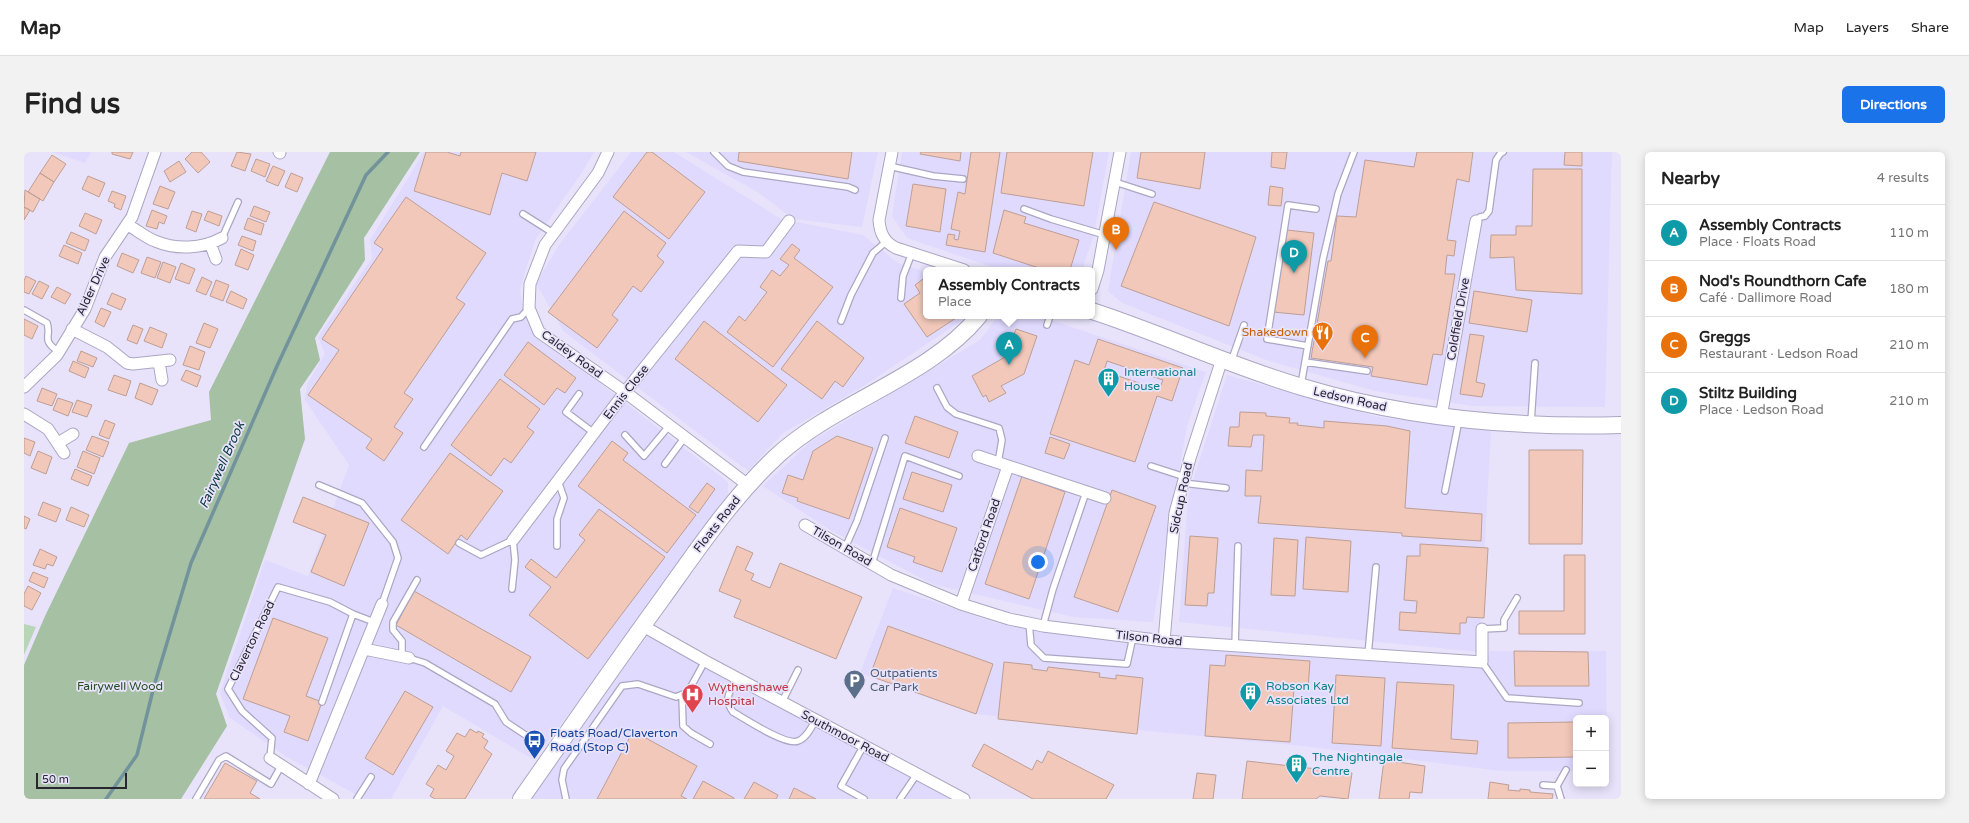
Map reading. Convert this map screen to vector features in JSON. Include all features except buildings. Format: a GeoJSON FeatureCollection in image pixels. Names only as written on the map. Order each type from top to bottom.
{"type":"FeatureCollection","features":[{"type":"Feature","properties":{"kind":"street","name":"Alder Drive"},"geometry":{"type":"LineString","coordinates":[[24,387],[60,352],[85,309],[108,253],[128,225],[155,152]]}},
{"type":"Feature","properties":{"kind":"street","name":"Caldey Road"},"geometry":{"type":"LineString","coordinates":[[608,152],[598,173],[553,233],[546,245],[530,284],[529,308],[539,332],[625,392],[748,485]]}},
{"type":"Feature","properties":{"kind":"street"},"geometry":{"type":"LineString","coordinates":[[892,152],[879,220],[880,231],[887,241],[896,248],[955,267]]}},
{"type":"Feature","properties":{"kind":"street"},"geometry":{"type":"LineString","coordinates":[[1095,277],[1105,235],[1120,152]]}},
{"type":"Feature","properties":{"kind":"street","name":"Ennis Close"},"geometry":{"type":"LineString","coordinates":[[512,540],[625,392],[738,252],[766,252],[789,221]]}},
{"type":"Feature","properties":{"kind":"street","name":"Coldfield Drive"},"geometry":{"type":"LineString","coordinates":[[1441,417],[1476,221]]}},
{"type":"Feature","properties":{"kind":"street"},"geometry":{"type":"LineString","coordinates":[[128,225],[149,238],[167,245],[184,247],[210,243],[222,238]]}},
{"type":"Feature","properties":{"kind":"street"},"geometry":{"type":"LineString","coordinates":[[210,243],[216,259]]}},
{"type":"Feature","properties":{"kind":"street","name":"Ledson Road"},"geometry":{"type":"LineString","coordinates":[[1095,312],[1301,387],[1379,406],[1459,419],[1530,424],[1621,425]]}},
{"type":"Feature","properties":{"kind":"street","name":"Floats Road"},"geometry":{"type":"LineString","coordinates":[[521,799],[707,536],[748,485],[780,454],[810,430],[951,345],[976,319]]}},
{"type":"Feature","properties":{"kind":"street"},"geometry":{"type":"LineString","coordinates":[[72,329],[107,347],[127,362],[133,364],[164,361],[162,380]]}},
{"type":"Feature","properties":{"kind":"street","name":"Sidcup Road"},"geometry":{"type":"LineString","coordinates":[[1164,641],[1175,513],[1184,480],[1227,361]]}},
{"type":"Feature","properties":{"kind":"street"},"geometry":{"type":"LineString","coordinates":[[24,414],[48,429],[64,453]]}},
{"type":"Feature","properties":{"kind":"street"},"geometry":{"type":"LineString","coordinates":[[58,443],[72,434]]}},
{"type":"Feature","properties":{"kind":"street"},"geometry":{"type":"LineString","coordinates":[[978,456],[1105,498]]}},
{"type":"Feature","properties":{"kind":"street","name":"Catford Road"},"geometry":{"type":"LineString","coordinates":[[961,604],[1003,464]]}},
{"type":"Feature","properties":{"kind":"street","name":"Tilson Road"},"geometry":{"type":"LineString","coordinates":[[805,525],[891,575],[961,604],[1043,626],[1164,641],[1482,662]]}},
{"type":"Feature","properties":{"kind":"street"},"geometry":{"type":"LineString","coordinates":[[309,784],[382,604]]}},
{"type":"Feature","properties":{"kind":"street","name":"Southmoor Road"},"geometry":{"type":"LineString","coordinates":[[643,626],[705,661],[964,799]]}},
{"type":"Feature","properties":{"kind":"street"},"geometry":{"type":"LineString","coordinates":[[1482,630],[1482,662]]}},
{"type":"Feature","properties":{"kind":"street"},"geometry":{"type":"LineString","coordinates":[[364,649],[406,657]]}},
{"type":"Feature","properties":{"kind":"street","name":"Claverton Road"},"geometry":{"type":"LineString","coordinates":[[270,758],[328,798]]}},
{"type":"Feature","properties":{"kind":"lane"},"geometry":{"type":"LineString","coordinates":[[714,152],[728,166],[743,172],[848,187],[855,190]]}},
{"type":"Feature","properties":{"kind":"lane"},"geometry":{"type":"LineString","coordinates":[[1301,387],[1323,259],[1338,194],[1354,152]]}},
{"type":"Feature","properties":{"kind":"lane"},"geometry":{"type":"LineString","coordinates":[[1476,221],[1485,216],[1489,211],[1496,160],[1503,152]]}},
{"type":"Feature","properties":{"kind":"lane"},"geometry":{"type":"LineString","coordinates":[[889,166],[933,176],[963,178]]}},
{"type":"Feature","properties":{"kind":"lane"},"geometry":{"type":"LineString","coordinates":[[1115,182],[1152,194]]}},
{"type":"Feature","properties":{"kind":"lane"},"geometry":{"type":"LineString","coordinates":[[222,238],[238,202]]}},
{"type":"Feature","properties":{"kind":"lane"},"geometry":{"type":"LineString","coordinates":[[1308,346],[1267,338],[1288,205],[1316,209]]}},
{"type":"Feature","properties":{"kind":"lane"},"geometry":{"type":"LineString","coordinates":[[1024,209],[1051,219],[1105,235]]}},
{"type":"Feature","properties":{"kind":"lane"},"geometry":{"type":"LineString","coordinates":[[523,214],[553,233]]}},
{"type":"Feature","properties":{"kind":"lane"},"geometry":{"type":"LineString","coordinates":[[841,321],[851,295],[873,253],[887,241]]}},
{"type":"Feature","properties":{"kind":"lane"},"geometry":{"type":"LineString","coordinates":[[901,298],[903,276],[912,253]]}},
{"type":"Feature","properties":{"kind":"lane"},"geometry":{"type":"LineString","coordinates":[[424,447],[512,319],[521,317],[529,308]]}},
{"type":"Feature","properties":{"kind":"lane"},"geometry":{"type":"LineString","coordinates":[[24,310],[47,323],[49,327],[47,339],[51,346],[60,352]]}},
{"type":"Feature","properties":{"kind":"lane"},"geometry":{"type":"LineString","coordinates":[[1047,325],[1049,319]]}},
{"type":"Feature","properties":{"kind":"lane"},"geometry":{"type":"LineString","coordinates":[[1227,361],[1244,325]]}},
{"type":"Feature","properties":{"kind":"lane"},"geometry":{"type":"LineString","coordinates":[[1305,362],[1367,371]]}},
{"type":"Feature","properties":{"kind":"lane"},"geometry":{"type":"LineString","coordinates":[[1530,424],[1535,363]]}},
{"type":"Feature","properties":{"kind":"lane"},"geometry":{"type":"LineString","coordinates":[[937,388],[947,407],[956,414],[999,428],[1002,440],[1003,464]]}},
{"type":"Feature","properties":{"kind":"lane"},"geometry":{"type":"LineString","coordinates":[[579,394],[566,412],[594,433]]}},
{"type":"Feature","properties":{"kind":"lane"},"geometry":{"type":"LineString","coordinates":[[1445,491],[1459,419]]}},
{"type":"Feature","properties":{"kind":"lane"},"geometry":{"type":"LineString","coordinates":[[625,435],[644,456],[669,426]]}},
{"type":"Feature","properties":{"kind":"lane"},"geometry":{"type":"LineString","coordinates":[[665,464],[685,437]]}},
{"type":"Feature","properties":{"kind":"lane"},"geometry":{"type":"LineString","coordinates":[[845,548],[857,521],[885,438]]}},
{"type":"Feature","properties":{"kind":"lane"},"geometry":{"type":"LineString","coordinates":[[872,564],[905,456],[959,476]]}},
{"type":"Feature","properties":{"kind":"lane"},"geometry":{"type":"LineString","coordinates":[[1151,466],[1184,480],[1226,488]]}},
{"type":"Feature","properties":{"kind":"lane"},"geometry":{"type":"LineString","coordinates":[[557,546],[557,519],[564,498],[558,480]]}},
{"type":"Feature","properties":{"kind":"lane"},"geometry":{"type":"LineString","coordinates":[[319,485],[362,503],[393,542],[398,558],[382,604]]}},
{"type":"Feature","properties":{"kind":"lane"},"geometry":{"type":"LineString","coordinates":[[1043,626],[1053,589],[1086,492]]}},
{"type":"Feature","properties":{"kind":"lane"},"geometry":{"type":"LineString","coordinates":[[512,540],[515,560],[512,589]]}},
{"type":"Feature","properties":{"kind":"lane","name":"Ennis Close"},"geometry":{"type":"LineString","coordinates":[[459,543],[481,555],[512,540]]}},
{"type":"Feature","properties":{"kind":"lane"},"geometry":{"type":"LineString","coordinates":[[1235,646],[1238,546]]}},
{"type":"Feature","properties":{"kind":"lane"},"geometry":{"type":"LineString","coordinates":[[1368,655],[1376,567]]}},
{"type":"Feature","properties":{"kind":"lane"},"geometry":{"type":"LineString","coordinates":[[417,580],[392,622],[393,630],[402,641],[406,657],[425,663],[495,704],[506,722],[530,738]]}},
{"type":"Feature","properties":{"kind":"lane","name":"Claverton Road"},"geometry":{"type":"LineString","coordinates":[[270,758],[272,738],[242,711],[228,689],[278,588],[330,602],[354,614]]}},
{"type":"Feature","properties":{"kind":"lane"},"geometry":{"type":"LineString","coordinates":[[1482,630],[1504,628],[1504,620],[1517,598]]}},
{"type":"Feature","properties":{"kind":"lane"},"geometry":{"type":"LineString","coordinates":[[322,702],[354,614],[374,622]]}},
{"type":"Feature","properties":{"kind":"lane"},"geometry":{"type":"LineString","coordinates":[[1029,623],[1031,645],[1044,658],[1127,664],[1133,637]]}},
{"type":"Feature","properties":{"kind":"lane"},"geometry":{"type":"LineString","coordinates":[[566,799],[562,780],[564,769],[622,686],[638,684],[676,697],[688,692],[705,661]]}},
{"type":"Feature","properties":{"kind":"lane"},"geometry":{"type":"LineString","coordinates":[[1482,662],[1507,698],[1579,703]]}},
{"type":"Feature","properties":{"kind":"lane"},"geometry":{"type":"LineString","coordinates":[[782,702],[798,670]]}},
{"type":"Feature","properties":{"kind":"lane"},"geometry":{"type":"LineString","coordinates":[[737,677],[727,698],[728,705],[733,712],[782,739],[792,742],[799,741],[806,736],[816,720]]}},
{"type":"Feature","properties":{"kind":"lane"},"geometry":{"type":"LineString","coordinates":[[682,695],[683,726],[691,733],[710,744]]}},
{"type":"Feature","properties":{"kind":"lane"},"geometry":{"type":"LineString","coordinates":[[864,745],[842,786],[864,799]]}},
{"type":"Feature","properties":{"kind":"lane"},"geometry":{"type":"LineString","coordinates":[[196,799],[219,760],[226,756],[271,784],[281,766]]}},
{"type":"Feature","properties":{"kind":"lane"},"geometry":{"type":"LineString","coordinates":[[1561,799],[1557,786],[1566,770]]}},
{"type":"Feature","properties":{"kind":"lane"},"geometry":{"type":"LineString","coordinates":[[900,799],[917,774]]}},
{"type":"Feature","properties":{"kind":"lane"},"geometry":{"type":"LineString","coordinates":[[357,799],[371,777]]}},
{"type":"Feature","properties":{"kind":"lane"},"geometry":{"type":"LineString","coordinates":[[1543,784],[1557,786]]}},
{"type":"Feature","properties":{"kind":"shaded area"},"geometry":{"type":"Polygon","coordinates":[[[52,152],[91,152],[85,163],[52,152]]]}},
{"type":"Feature","properties":{"kind":"shaded area"},"geometry":{"type":"Polygon","coordinates":[[[424,152],[594,152],[583,171],[535,240],[520,289],[522,304],[529,325],[601,384],[728,482],[728,496],[599,674],[534,760],[443,706],[391,799],[364,799],[287,757],[230,718],[220,693],[265,560],[308,576],[349,465],[305,400],[307,384],[325,354],[318,337],[372,258],[370,240],[424,152]]]}},
{"type":"Feature","properties":{"kind":"shaded area"},"geometry":{"type":"Polygon","coordinates":[[[631,152],[674,152],[781,219],[863,235],[898,263],[923,271],[923,319],[964,319],[862,387],[783,433],[748,471],[563,331],[536,283],[559,245],[631,152]]]}},
{"type":"Feature","properties":{"kind":"shaded area"},"geometry":{"type":"Polygon","coordinates":[[[686,152],[878,152],[862,227],[793,219],[759,193],[686,152]]]}},
{"type":"Feature","properties":{"kind":"shaded area"},"geometry":{"type":"Polygon","coordinates":[[[902,152],[1109,152],[1094,235],[1083,267],[992,267],[907,238],[892,216],[902,152]]]}},
{"type":"Feature","properties":{"kind":"shaded area"},"geometry":{"type":"Polygon","coordinates":[[[1131,152],[1612,152],[1605,407],[1472,406],[1375,391],[1269,361],[1122,303],[1108,291],[1131,152]]]}},
{"type":"Feature","properties":{"kind":"shaded area"},"geometry":{"type":"Polygon","coordinates":[[[996,319],[1048,319],[1206,372],[1187,426],[1153,622],[1073,617],[932,584],[830,530],[763,486],[810,442],[980,340],[996,319]]]}},
{"type":"Feature","properties":{"kind":"shaded area"},"geometry":{"type":"Polygon","coordinates":[[[1227,375],[1378,417],[1491,431],[1479,652],[1179,622],[1188,496],[1227,375]]]}},
{"type":"Feature","properties":{"kind":"shaded area"},"geometry":{"type":"Polygon","coordinates":[[[893,588],[996,623],[1163,647],[1483,668],[1490,651],[1606,651],[1607,715],[1573,715],[1573,771],[1501,771],[1303,746],[975,714],[860,673],[893,588]]]}},
{"type":"Feature","properties":{"kind":"shaded area","name":"Wythenshawe Hospital"},"geometry":{"type":"Polygon","coordinates":[[[643,626],[964,799],[521,799],[643,626]]]}},
{"type":"Feature","properties":{"kind":"green space","name":"Fairywell Wood"},"geometry":{"type":"Polygon","coordinates":[[[330,152],[420,152],[364,238],[365,260],[315,338],[320,360],[300,389],[305,439],[216,694],[227,726],[181,799],[24,799],[24,665],[45,616],[129,443],[211,420],[209,392],[330,152]]]}},
{"type":"Feature","properties":{"kind":"green space"},"geometry":{"type":"Polygon","coordinates":[[[24,624],[36,627],[24,655],[24,624]]]}},
{"type":"Feature","properties":{"kind":"waterway","name":"Fairywell Brook"},"geometry":{"type":"LineString","coordinates":[[106,799],[137,755],[154,686],[191,563],[277,366],[366,175],[388,152]]}},
{"type":"Feature","properties":{"kind":"place","name":"Nod's Roundthorn Cafe"},"geometry":{"type":"Point","coordinates":[1116,250]}},
{"type":"Feature","properties":{"kind":"place","name":"Stiltz Building"},"geometry":{"type":"Point","coordinates":[1294,273]}},
{"type":"Feature","properties":{"kind":"place","name":"Shakedown"},"geometry":{"type":"Point","coordinates":[1323,352]}},
{"type":"Feature","properties":{"kind":"place","name":"Greggs"},"geometry":{"type":"Point","coordinates":[1365,358]}},
{"type":"Feature","properties":{"kind":"place","name":"Assembly Contracts"},"geometry":{"type":"Point","coordinates":[1009,365]}},
{"type":"Feature","properties":{"kind":"place","name":"International House"},"geometry":{"type":"Point","coordinates":[1109,398]}},
{"type":"Feature","properties":{"kind":"place","name":"Outpatients Car Park"},"geometry":{"type":"Point","coordinates":[854,700]}},
{"type":"Feature","properties":{"kind":"place","name":"Robson Kay Associates Ltd"},"geometry":{"type":"Point","coordinates":[1250,712]}},
{"type":"Feature","properties":{"kind":"place","name":"Wythenshawe Hospital"},"geometry":{"type":"Point","coordinates":[693,714]}},
{"type":"Feature","properties":{"kind":"place","name":"Floats Road/Claverton Road (Stop C)"},"geometry":{"type":"Point","coordinates":[534,760]}},
{"type":"Feature","properties":{"kind":"place","name":"The Nightingale Centre"},"geometry":{"type":"Point","coordinates":[1297,784]}}]}
